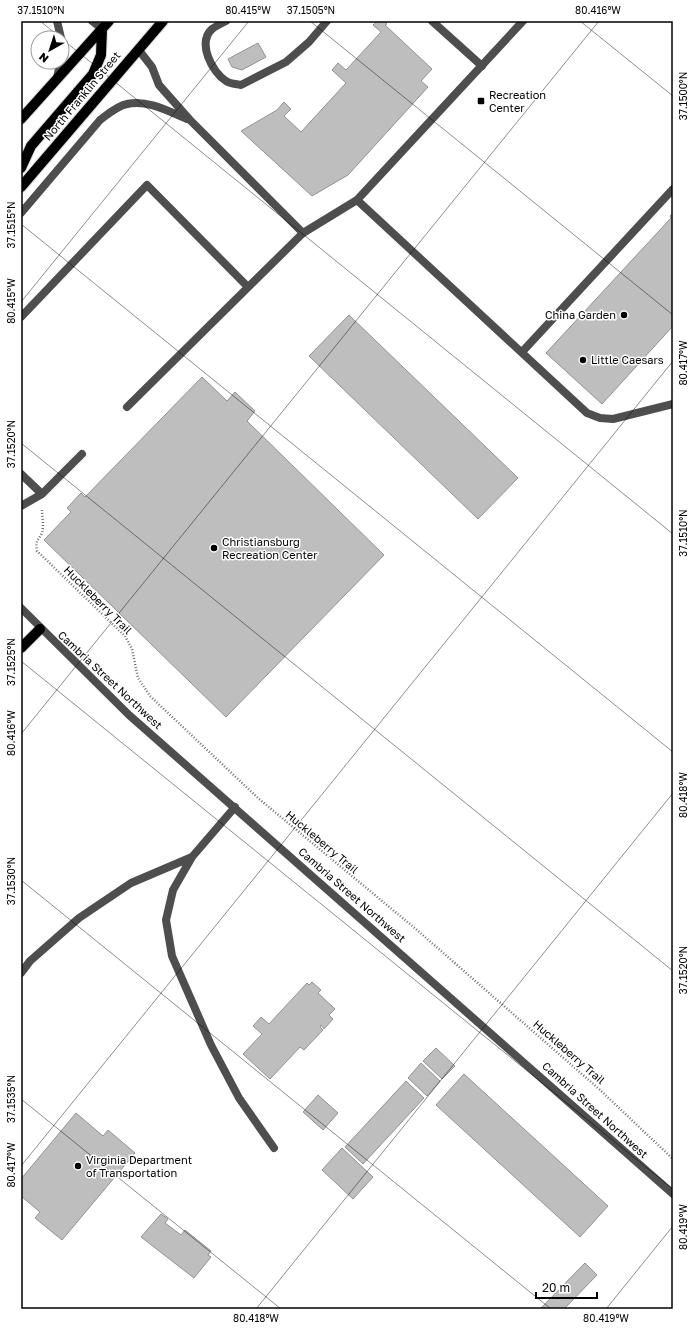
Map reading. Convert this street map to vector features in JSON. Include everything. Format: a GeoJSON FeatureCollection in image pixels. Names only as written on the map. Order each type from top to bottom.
{"type":"FeatureCollection","features":[{"type":"Feature","properties":{"kind":"main road","name":"North Franklin Street"},"geometry":{"type":"LineString","coordinates":[[21,187],[163,21]]}},
{"type":"Feature","properties":{"kind":"main road"},"geometry":{"type":"LineString","coordinates":[[21,119],[106,25]]}},
{"type":"Feature","properties":{"kind":"main road"},"geometry":{"type":"LineString","coordinates":[[21,168],[31,146],[93,74],[101,55],[106,25]]}},
{"type":"Feature","properties":{"kind":"main road"},"geometry":{"type":"LineString","coordinates":[[21,648],[40,629]]}},
{"type":"Feature","properties":{"kind":"street"},"geometry":{"type":"LineString","coordinates":[[92,21],[106,25]]}},
{"type":"Feature","properties":{"kind":"street"},"geometry":{"type":"LineString","coordinates":[[226,21],[211,30],[206,42],[208,57],[214,72],[227,82],[241,85],[286,62],[309,42],[327,21]]}},
{"type":"Feature","properties":{"kind":"street"},"geometry":{"type":"LineString","coordinates":[[432,21],[482,66]]}},
{"type":"Feature","properties":{"kind":"street"},"geometry":{"type":"LineString","coordinates":[[127,407],[247,286],[303,233],[357,200],[523,21]]}},
{"type":"Feature","properties":{"kind":"street"},"geometry":{"type":"LineString","coordinates":[[138,49],[152,67],[159,85],[190,120],[303,233]]}},
{"type":"Feature","properties":{"kind":"street"},"geometry":{"type":"LineString","coordinates":[[57,79],[59,70]]}},
{"type":"Feature","properties":{"kind":"street"},"geometry":{"type":"LineString","coordinates":[[21,213],[100,120],[113,110],[126,104],[143,104],[159,108],[190,120]]}},
{"type":"Feature","properties":{"kind":"street"},"geometry":{"type":"LineString","coordinates":[[21,317],[147,185],[247,286]]}},
{"type":"Feature","properties":{"kind":"street"},"geometry":{"type":"LineString","coordinates":[[522,352],[673,189]]}},
{"type":"Feature","properties":{"kind":"street"},"geometry":{"type":"LineString","coordinates":[[357,200],[587,412],[600,418],[613,419],[673,404]]}},
{"type":"Feature","properties":{"kind":"street"},"geometry":{"type":"LineString","coordinates":[[21,506],[42,494],[82,454]]}},
{"type":"Feature","properties":{"kind":"street"},"geometry":{"type":"LineString","coordinates":[[21,474],[42,494]]}},
{"type":"Feature","properties":{"kind":"street","name":"Cambria Street Northwest"},"geometry":{"type":"LineString","coordinates":[[21,608],[40,629],[129,715],[673,1194]]}},
{"type":"Feature","properties":{"kind":"street"},"geometry":{"type":"LineString","coordinates":[[235,807],[192,857],[173,890],[166,920],[172,956],[211,1045],[240,1098],[274,1148]]}},
{"type":"Feature","properties":{"kind":"street"},"geometry":{"type":"LineString","coordinates":[[21,973],[30,961],[79,918],[131,883],[192,857]]}},
{"type":"Feature","properties":{"kind":"street"},"geometry":{"type":"LineString","coordinates":[[21,961],[30,961]]}},
{"type":"Feature","properties":{"kind":"path","name":"Huckleberry Trail"},"geometry":{"type":"LineString","coordinates":[[42,494],[42,533],[36,544],[38,551],[125,636],[132,649],[138,678],[150,696],[258,798],[417,930],[600,1089],[673,1158]]}},
{"type":"Feature","properties":{"kind":"building"},"geometry":{"type":"Polygon","coordinates":[[[377,21],[384,21],[387,24],[385,25],[432,69],[421,81],[428,87],[348,175],[312,196],[241,131],[277,110],[284,102],[291,109],[284,116],[301,132],[346,83],[332,70],[338,63],[346,70],[381,32],[373,25],[377,21]]]}},
{"type":"Feature","properties":{"kind":"building"},"geometry":{"type":"Polygon","coordinates":[[[258,43],[266,57],[242,70],[232,67],[228,59],[258,43]]]}},
{"type":"Feature","properties":{"kind":"building"},"geometry":{"type":"Polygon","coordinates":[[[673,213],[673,326],[602,404],[546,353],[671,218],[670,216],[673,213]]]}},
{"type":"Feature","properties":{"kind":"building"},"geometry":{"type":"Polygon","coordinates":[[[349,315],[518,478],[478,519],[309,356],[349,315]]]}},
{"type":"Feature","properties":{"kind":"building","name":"Christiansburg Recreation Center"},"geometry":{"type":"Polygon","coordinates":[[[202,377],[227,401],[235,392],[255,411],[247,421],[384,555],[226,717],[44,540],[71,512],[67,508],[81,493],[85,497],[202,377]]]}},
{"type":"Feature","properties":{"kind":"building"},"geometry":{"type":"Polygon","coordinates":[[[312,982],[321,990],[318,993],[335,1009],[329,1015],[333,1019],[324,1029],[321,1025],[320,1027],[323,1030],[304,1050],[300,1047],[270,1079],[243,1054],[262,1034],[253,1026],[261,1017],[269,1024],[307,983],[309,985],[312,982]]]}},
{"type":"Feature","properties":{"kind":"building"},"geometry":{"type":"Polygon","coordinates":[[[436,1048],[455,1066],[442,1079],[423,1061],[436,1048]]]}},
{"type":"Feature","properties":{"kind":"building"},"geometry":{"type":"Polygon","coordinates":[[[421,1063],[440,1081],[427,1096],[408,1078],[421,1063]]]}},
{"type":"Feature","properties":{"kind":"building"},"geometry":{"type":"Polygon","coordinates":[[[464,1074],[608,1206],[580,1237],[436,1105],[464,1074]]]}},
{"type":"Feature","properties":{"kind":"building"},"geometry":{"type":"Polygon","coordinates":[[[406,1081],[424,1098],[363,1164],[345,1147],[406,1081]]]}},
{"type":"Feature","properties":{"kind":"building"},"geometry":{"type":"Polygon","coordinates":[[[318,1095],[338,1113],[323,1130],[303,1112],[318,1095]]]}},
{"type":"Feature","properties":{"kind":"building","name":"Virginia Department of Transportation"},"geometry":{"type":"Polygon","coordinates":[[[76,1113],[103,1136],[108,1130],[135,1153],[62,1240],[35,1218],[40,1212],[21,1196],[21,1179],[76,1113]]]}},
{"type":"Feature","properties":{"kind":"building"},"geometry":{"type":"Polygon","coordinates":[[[342,1148],[373,1177],[353,1199],[322,1170],[342,1148]]]}},
{"type":"Feature","properties":{"kind":"building"},"geometry":{"type":"Polygon","coordinates":[[[161,1214],[168,1219],[165,1223],[181,1235],[185,1230],[211,1251],[208,1255],[211,1257],[194,1278],[141,1237],[161,1214]]]}},
{"type":"Feature","properties":{"kind":"building"},"geometry":{"type":"Polygon","coordinates":[[[585,1263],[597,1275],[564,1309],[540,1309],[585,1263]]]}},
{"type":"Feature","properties":{"kind":"place","name":"Recreation Center"},"geometry":{"type":"Point","coordinates":[481,101]}},
{"type":"Feature","properties":{"kind":"place","name":"China Garden"},"geometry":{"type":"Point","coordinates":[624,315]}},
{"type":"Feature","properties":{"kind":"place","name":"Little Caesars"},"geometry":{"type":"Point","coordinates":[583,360]}},
{"type":"Feature","properties":{"kind":"place","name":"Christiansburg Recreation Center"},"geometry":{"type":"Point","coordinates":[214,548]}},
{"type":"Feature","properties":{"kind":"place","name":"Virginia Department of Transportation"},"geometry":{"type":"Point","coordinates":[78,1166]}}]}
